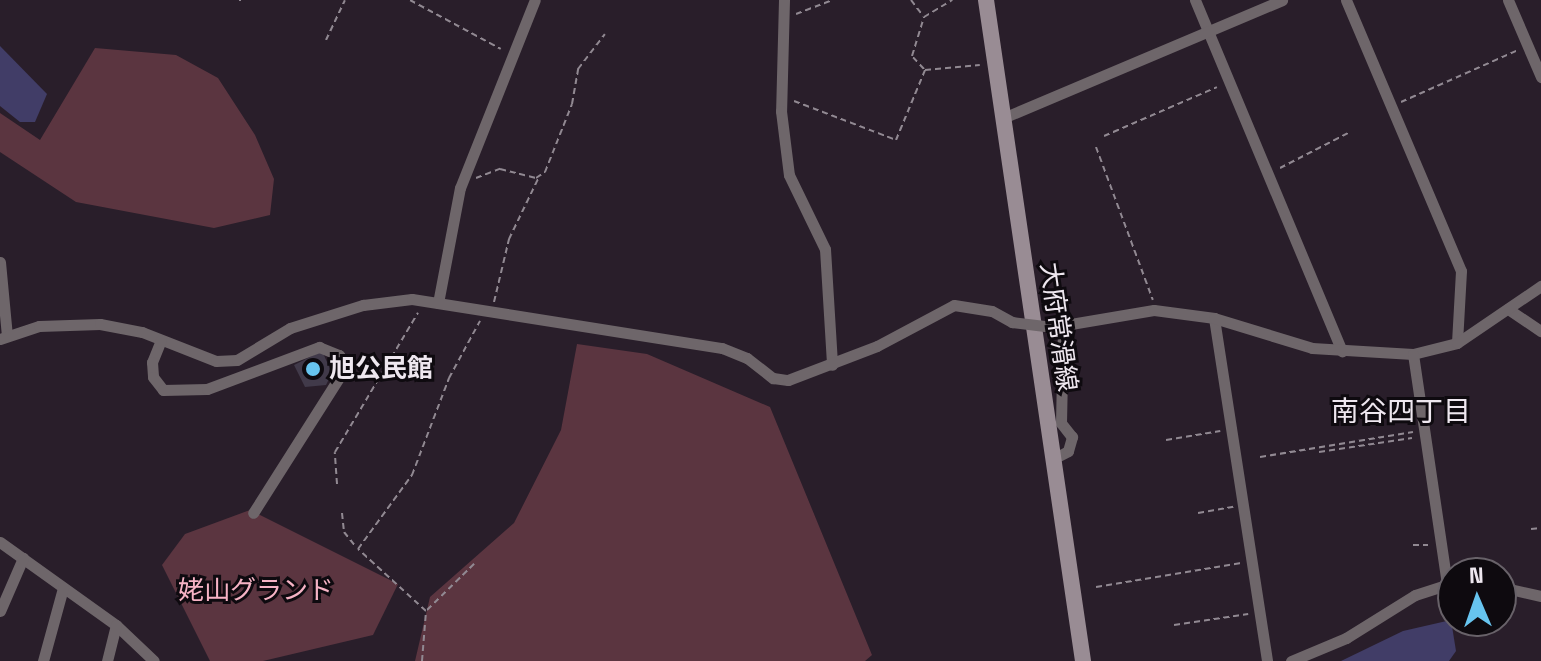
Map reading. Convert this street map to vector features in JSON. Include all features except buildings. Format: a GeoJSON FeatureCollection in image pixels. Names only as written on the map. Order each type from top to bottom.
{"type":"FeatureCollection","features":[{"type":"Feature","properties":{"kind":"main road","name":"大府常滑線"},"geometry":{"type":"LineString","coordinates":[[986,0],[1083,661]]}},
{"type":"Feature","properties":{"kind":"street"},"geometry":{"type":"LineString","coordinates":[[438,303],[449,227],[464,179],[535,0]]}},
{"type":"Feature","properties":{"kind":"street"},"geometry":{"type":"LineString","coordinates":[[784,0],[781,97],[789,175],[825,249],[832,365]]}},
{"type":"Feature","properties":{"kind":"street"},"geometry":{"type":"LineString","coordinates":[[1195,0],[1342,351]]}},
{"type":"Feature","properties":{"kind":"street"},"geometry":{"type":"LineString","coordinates":[[1003,118],[1282,0]]}},
{"type":"Feature","properties":{"kind":"street"},"geometry":{"type":"LineString","coordinates":[[1346,0],[1461,271],[1457,343]]}},
{"type":"Feature","properties":{"kind":"street"},"geometry":{"type":"LineString","coordinates":[[1508,0],[1541,77]]}},
{"type":"Feature","properties":{"kind":"street"},"geometry":{"type":"LineString","coordinates":[[0,262],[4,337],[39,326],[100,324],[161,340],[216,361],[237,360],[290,328],[316,319],[363,305],[421,300],[722,348],[773,378],[788,380],[832,365],[954,305],[992,311],[1012,322],[1058,327],[1098,316],[1154,310],[1214,318],[1312,348],[1413,354],[1457,343],[1541,286]]}},
{"type":"Feature","properties":{"kind":"street"},"geometry":{"type":"LineString","coordinates":[[1508,309],[1541,331]]}},
{"type":"Feature","properties":{"kind":"street"},"geometry":{"type":"LineString","coordinates":[[1214,318],[1267,661]]}},
{"type":"Feature","properties":{"kind":"street"},"geometry":{"type":"LineString","coordinates":[[1053,459],[1068,451],[1072,437],[1061,423],[1058,327]]}},
{"type":"Feature","properties":{"kind":"street"},"geometry":{"type":"LineString","coordinates":[[161,340],[152,362],[153,377],[163,390],[207,389],[319,347],[339,355],[340,376],[253,513]]}},
{"type":"Feature","properties":{"kind":"street"},"geometry":{"type":"LineString","coordinates":[[1413,354],[1446,557]]}},
{"type":"Feature","properties":{"kind":"street"},"geometry":{"type":"LineString","coordinates":[[0,542],[116,625],[154,661]]}},
{"type":"Feature","properties":{"kind":"street"},"geometry":{"type":"LineString","coordinates":[[0,611],[23,558]]}},
{"type":"Feature","properties":{"kind":"street"},"geometry":{"type":"LineString","coordinates":[[1291,661],[1346,638],[1415,595],[1437,587]]}},
{"type":"Feature","properties":{"kind":"street"},"geometry":{"type":"LineString","coordinates":[[43,661],[63,588]]}},
{"type":"Feature","properties":{"kind":"street"},"geometry":{"type":"LineString","coordinates":[[1517,591],[1541,596]]}},
{"type":"Feature","properties":{"kind":"street"},"geometry":{"type":"LineString","coordinates":[[107,661],[116,625]]}},
{"type":"Feature","properties":{"kind":"path"},"geometry":{"type":"LineString","coordinates":[[326,40],[345,0]]}},
{"type":"Feature","properties":{"kind":"path"},"geometry":{"type":"LineString","coordinates":[[410,0],[513,55]]}},
{"type":"Feature","properties":{"kind":"path"},"geometry":{"type":"LineString","coordinates":[[782,16],[832,0]]}},
{"type":"Feature","properties":{"kind":"path"},"geometry":{"type":"LineString","coordinates":[[911,0],[924,17]]}},
{"type":"Feature","properties":{"kind":"path"},"geometry":{"type":"LineString","coordinates":[[925,70],[912,56],[924,17],[952,0]]}},
{"type":"Feature","properties":{"kind":"path"},"geometry":{"type":"LineString","coordinates":[[358,549],[412,475],[454,365],[490,310],[504,251],[572,104],[578,69],[605,34]]}},
{"type":"Feature","properties":{"kind":"path"},"geometry":{"type":"LineString","coordinates":[[1392,106],[1528,46]]}},
{"type":"Feature","properties":{"kind":"path"},"geometry":{"type":"LineString","coordinates":[[925,70],[980,65]]}},
{"type":"Feature","properties":{"kind":"path"},"geometry":{"type":"LineString","coordinates":[[781,97],[896,140],[925,70]]}},
{"type":"Feature","properties":{"kind":"path"},"geometry":{"type":"LineString","coordinates":[[1104,136],[1229,82]]}},
{"type":"Feature","properties":{"kind":"path"},"geometry":{"type":"LineString","coordinates":[[1268,175],[1350,132]]}},
{"type":"Feature","properties":{"kind":"path"},"geometry":{"type":"LineString","coordinates":[[1096,147],[1154,310]]}},
{"type":"Feature","properties":{"kind":"path"},"geometry":{"type":"LineString","coordinates":[[464,179],[500,169],[539,176]]}},
{"type":"Feature","properties":{"kind":"path"},"geometry":{"type":"LineString","coordinates":[[337,484],[335,452],[416,324],[421,300]]}},
{"type":"Feature","properties":{"kind":"path"},"geometry":{"type":"LineString","coordinates":[[1166,440],[1231,429]]}},
{"type":"Feature","properties":{"kind":"path"},"geometry":{"type":"LineString","coordinates":[[1319,452],[1425,433]]}},
{"type":"Feature","properties":{"kind":"path"},"geometry":{"type":"LineString","coordinates":[[1260,457],[1425,433]]}},
{"type":"Feature","properties":{"kind":"path"},"geometry":{"type":"LineString","coordinates":[[1198,513],[1243,505]]}},
{"type":"Feature","properties":{"kind":"path"},"geometry":{"type":"LineString","coordinates":[[342,513],[347,539],[426,611]]}},
{"type":"Feature","properties":{"kind":"path"},"geometry":{"type":"LineString","coordinates":[[1531,529],[1541,528]]}},
{"type":"Feature","properties":{"kind":"path"},"geometry":{"type":"LineString","coordinates":[[1096,587],[1251,561]]}},
{"type":"Feature","properties":{"kind":"path"},"geometry":{"type":"LineString","coordinates":[[422,661],[426,611],[474,564]]}},
{"type":"Feature","properties":{"kind":"path"},"geometry":{"type":"LineString","coordinates":[[1174,625],[1259,612]]}},
{"type":"Feature","properties":{"kind":"green space"},"geometry":{"type":"Polygon","coordinates":[[[95,48],[176,55],[218,78],[255,135],[274,179],[270,215],[214,228],[76,202],[0,152],[0,113],[40,140],[95,48]]]}},
{"type":"Feature","properties":{"kind":"green space"},"geometry":{"type":"Polygon","coordinates":[[[577,344],[647,354],[770,407],[872,655],[865,661],[415,661],[430,597],[514,523],[561,430],[577,344]]]}},
{"type":"Feature","properties":{"kind":"green space","name":"姥山グランド"},"geometry":{"type":"Polygon","coordinates":[[[250,510],[398,584],[373,635],[263,661],[210,661],[162,565],[185,534],[250,510]]]}},
{"type":"Feature","properties":{"kind":"shaded area"},"geometry":{"type":"Polygon","coordinates":[[[0,46],[47,94],[35,122],[20,122],[0,106],[0,46]]]}},
{"type":"Feature","properties":{"kind":"shaded area"},"geometry":{"type":"Polygon","coordinates":[[[1437,623],[1437,637],[1454,637],[1456,651],[1449,661],[1341,661],[1403,631],[1437,623]]]}},
{"type":"Feature","properties":{"kind":"place","name":"旭公民館"},"geometry":{"type":"Point","coordinates":[313,369]}},
{"type":"Feature","properties":{"kind":"district","name":"南谷四丁目"},"geometry":{"type":"Point","coordinates":[1401,411]}}]}
